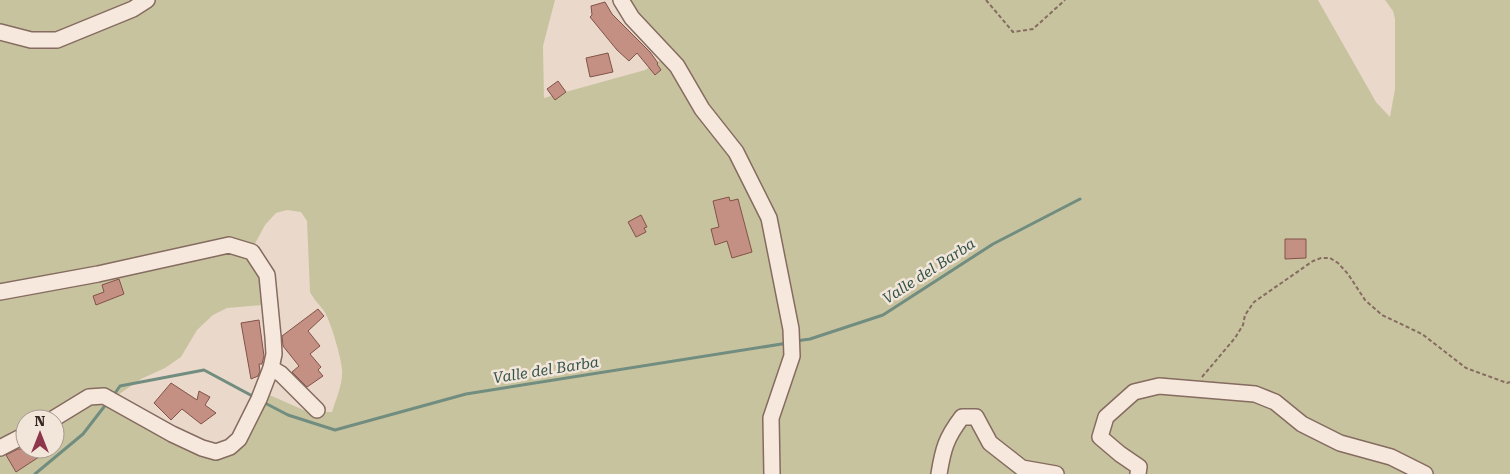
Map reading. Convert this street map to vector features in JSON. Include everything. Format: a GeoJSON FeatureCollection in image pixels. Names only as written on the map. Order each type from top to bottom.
{"type":"FeatureCollection","features":[{"type":"Feature","properties":{"kind":"street"},"geometry":{"type":"LineString","coordinates":[[0,32],[31,40],[57,40],[116,17],[147,0]]}},
{"type":"Feature","properties":{"kind":"street"},"geometry":{"type":"LineString","coordinates":[[621,0],[632,18],[677,66],[702,109],[736,152],[769,218],[791,329],[792,356],[771,418],[772,474]]}},
{"type":"Feature","properties":{"kind":"street"},"geometry":{"type":"LineString","coordinates":[[0,292],[98,274],[230,245],[252,252],[263,267],[269,284],[274,354],[271,368],[260,396],[239,439],[230,447],[216,452],[202,448],[172,434],[110,399],[90,397],[65,412]]}},
{"type":"Feature","properties":{"kind":"street"},"geometry":{"type":"LineString","coordinates":[[271,368],[281,374],[317,410]]}},
{"type":"Feature","properties":{"kind":"street"},"geometry":{"type":"LineString","coordinates":[[1138,474],[1139,467],[1100,437],[1106,417],[1134,392],[1159,386],[1255,394],[1275,402],[1302,424],[1340,443],[1391,457],[1425,474]]}},
{"type":"Feature","properties":{"kind":"street"},"geometry":{"type":"LineString","coordinates":[[939,474],[942,452],[949,434],[962,417],[976,417],[990,443],[1022,468],[1056,474]]}},
{"type":"Feature","properties":{"kind":"street"},"geometry":{"type":"LineString","coordinates":[[0,448],[15,440]]}},
{"type":"Feature","properties":{"kind":"path"},"geometry":{"type":"LineString","coordinates":[[986,0],[1013,32],[1033,29],[1065,0]]}},
{"type":"Feature","properties":{"kind":"path"},"geometry":{"type":"LineString","coordinates":[[1192,389],[1236,338],[1243,325],[1245,315],[1254,302],[1313,261],[1321,258],[1330,258],[1338,264],[1354,282],[1365,300],[1382,315],[1422,334],[1466,368],[1507,383],[1510,382]]}},
{"type":"Feature","properties":{"kind":"shaded area"},"geometry":{"type":"Polygon","coordinates":[[[0,0],[555,0],[543,46],[544,98],[645,70],[661,60],[617,0],[1318,0],[1376,102],[1390,117],[1395,89],[1395,19],[1393,11],[1385,0],[1510,0],[1510,474],[0,474],[0,0]],[[287,210],[276,213],[265,225],[251,251],[274,304],[227,308],[213,315],[197,330],[181,357],[165,368],[141,379],[112,399],[186,441],[234,448],[265,393],[308,412],[332,412],[339,391],[342,370],[326,315],[310,292],[307,221],[301,212],[287,210]]]}},
{"type":"Feature","properties":{"kind":"building"},"geometry":{"type":"Polygon","coordinates":[[[605,2],[612,14],[650,52],[658,63],[661,70],[655,75],[637,53],[629,61],[617,50],[590,17],[592,15],[591,6],[605,2]]]}},
{"type":"Feature","properties":{"kind":"building"},"geometry":{"type":"Polygon","coordinates":[[[608,53],[613,72],[590,77],[586,58],[608,53]]]}},
{"type":"Feature","properties":{"kind":"building"},"geometry":{"type":"Polygon","coordinates":[[[558,81],[566,92],[555,100],[547,89],[558,81]]]}},
{"type":"Feature","properties":{"kind":"building"},"geometry":{"type":"Polygon","coordinates":[[[729,197],[730,201],[738,199],[752,252],[732,258],[727,241],[715,245],[711,229],[719,227],[713,201],[729,197]]]}},
{"type":"Feature","properties":{"kind":"building"},"geometry":{"type":"Polygon","coordinates":[[[641,215],[647,227],[644,228],[646,232],[636,237],[628,222],[641,215]]]}},
{"type":"Feature","properties":{"kind":"building"},"geometry":{"type":"Polygon","coordinates":[[[1285,239],[1306,239],[1306,258],[1285,259],[1285,239]]]}},
{"type":"Feature","properties":{"kind":"building"},"geometry":{"type":"Polygon","coordinates":[[[119,279],[124,294],[96,305],[93,296],[104,292],[102,285],[119,279]]]}},
{"type":"Feature","properties":{"kind":"building"},"geometry":{"type":"Polygon","coordinates":[[[318,309],[324,316],[308,331],[320,346],[310,354],[321,367],[318,370],[323,376],[307,387],[292,372],[299,366],[283,346],[282,336],[318,309]]]}},
{"type":"Feature","properties":{"kind":"building"},"geometry":{"type":"Polygon","coordinates":[[[259,320],[264,356],[262,364],[259,364],[260,371],[258,376],[251,379],[241,323],[259,320]]]}},
{"type":"Feature","properties":{"kind":"building"},"geometry":{"type":"Polygon","coordinates":[[[171,383],[197,400],[199,391],[210,397],[205,405],[216,413],[201,424],[182,409],[171,420],[154,403],[171,383]]]}},
{"type":"Feature","properties":{"kind":"building"},"geometry":{"type":"Polygon","coordinates":[[[15,450],[15,459],[36,459],[16,472],[6,455],[15,450]]]}},
{"type":"Feature","properties":{"kind":"waterway","name":"Valle del Barba"},"geometry":{"type":"LineString","coordinates":[[796,341],[810,339],[883,315],[993,244],[1080,199]]}},
{"type":"Feature","properties":{"kind":"waterway","name":"Valle del Barba"},"geometry":{"type":"LineString","coordinates":[[263,402],[288,415],[335,430],[466,394],[788,343]]}},
{"type":"Feature","properties":{"kind":"waterway","name":"Valle del Barba"},"geometry":{"type":"LineString","coordinates":[[113,396],[120,386],[204,370],[256,398]]}},
{"type":"Feature","properties":{"kind":"waterway","name":"Valle del Barba"},"geometry":{"type":"LineString","coordinates":[[35,474],[83,434],[107,403]]}}]}
